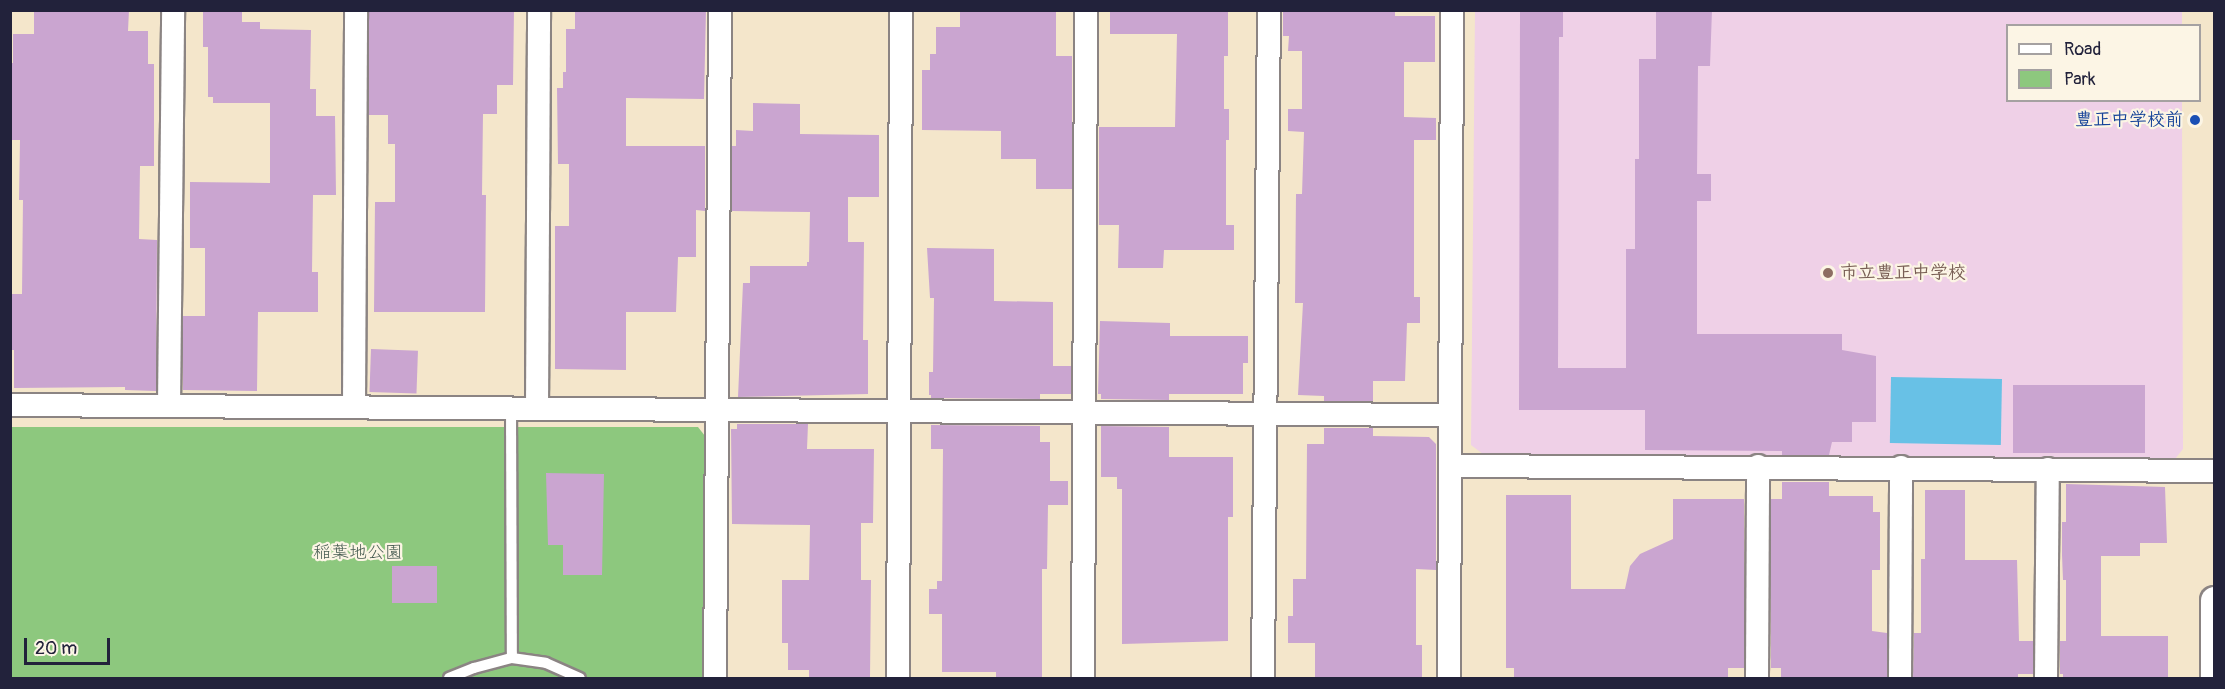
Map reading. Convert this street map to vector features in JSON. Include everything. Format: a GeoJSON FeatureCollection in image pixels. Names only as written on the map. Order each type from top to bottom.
{"type":"FeatureCollection","features":[{"type":"Feature","properties":{"kind":"street"},"geometry":{"type":"LineString","coordinates":[[169,406],[173,10]]}},
{"type":"Feature","properties":{"kind":"street"},"geometry":{"type":"LineString","coordinates":[[354,407],[356,10]]}},
{"type":"Feature","properties":{"kind":"street"},"geometry":{"type":"LineString","coordinates":[[537,408],[539,10]]}},
{"type":"Feature","properties":{"kind":"street"},"geometry":{"type":"LineString","coordinates":[[715,678],[720,10]]}},
{"type":"Feature","properties":{"kind":"street"},"geometry":{"type":"LineString","coordinates":[[898,678],[901,10]]}},
{"type":"Feature","properties":{"kind":"street"},"geometry":{"type":"LineString","coordinates":[[1083,678],[1086,10]]}},
{"type":"Feature","properties":{"kind":"street"},"geometry":{"type":"LineString","coordinates":[[1263,678],[1269,10]]}},
{"type":"Feature","properties":{"kind":"street"},"geometry":{"type":"LineString","coordinates":[[1449,678],[1452,10]]}},
{"type":"Feature","properties":{"kind":"street"},"geometry":{"type":"LineString","coordinates":[[10,405],[1450,414]]}},
{"type":"Feature","properties":{"kind":"street"},"geometry":{"type":"LineString","coordinates":[[1450,466],[1758,466],[2214,471]]}},
{"type":"Feature","properties":{"kind":"street"},"geometry":{"type":"LineString","coordinates":[[1757,678],[1758,466]]}},
{"type":"Feature","properties":{"kind":"street"},"geometry":{"type":"LineString","coordinates":[[1900,678],[1901,468]]}},
{"type":"Feature","properties":{"kind":"street"},"geometry":{"type":"LineString","coordinates":[[2046,678],[2048,469]]}},
{"type":"Feature","properties":{"kind":"street"},"geometry":{"type":"LineString","coordinates":[[2214,600],[2214,678]]}},
{"type":"Feature","properties":{"kind":"lane"},"geometry":{"type":"LineString","coordinates":[[511,408],[512,658]]}},
{"type":"Feature","properties":{"kind":"lane"},"geometry":{"type":"LineString","coordinates":[[449,678],[474,668],[512,658],[546,663],[580,678]]}},
{"type":"Feature","properties":{"kind":"shaded area","name":"市立豊正中学校"},"geometry":{"type":"Polygon","coordinates":[[[1475,11],[2182,11],[2182,24],[2006,24],[2006,102],[2182,102],[2183,449],[2175,459],[1483,454],[1471,445],[1475,11]]]}},
{"type":"Feature","properties":{"kind":"green space","name":"稲葉地公園"},"geometry":{"type":"Polygon","coordinates":[[[10,427],[698,427],[705,436],[703,678],[11,678],[10,427]]]}},
{"type":"Feature","properties":{"kind":"water"},"geometry":{"type":"Polygon","coordinates":[[[1891,377],[2002,379],[2001,445],[1890,443],[1891,377]]]}},
{"type":"Feature","properties":{"kind":"building"},"geometry":{"type":"Polygon","coordinates":[[[34,10],[129,10],[128,31],[148,31],[148,64],[154,64],[154,166],[140,166],[139,239],[157,240],[156,391],[125,390],[125,387],[14,388],[14,350],[10,350],[10,294],[22,294],[23,200],[19,200],[20,140],[10,140],[10,63],[13,63],[13,34],[34,34],[34,10]]]}},
{"type":"Feature","properties":{"kind":"building"},"geometry":{"type":"Polygon","coordinates":[[[203,10],[242,10],[242,22],[260,22],[260,29],[311,30],[310,89],[316,89],[316,116],[335,116],[336,195],[313,195],[312,272],[318,272],[318,312],[258,312],[257,391],[183,390],[183,316],[205,316],[205,248],[190,248],[190,182],[270,183],[270,103],[213,103],[213,97],[208,97],[208,47],[203,47],[203,10]]]}},
{"type":"Feature","properties":{"kind":"building"},"geometry":{"type":"Polygon","coordinates":[[[369,10],[514,10],[513,85],[497,85],[497,114],[483,114],[482,195],[486,195],[485,312],[374,312],[375,202],[395,202],[395,144],[388,144],[388,115],[369,115],[369,10]]]}},
{"type":"Feature","properties":{"kind":"building"},"geometry":{"type":"Polygon","coordinates":[[[575,10],[706,10],[704,99],[626,98],[626,146],[705,146],[705,211],[696,210],[696,257],[678,257],[676,312],[626,312],[626,370],[555,369],[555,226],[569,226],[569,164],[558,164],[557,88],[563,88],[563,72],[566,72],[566,29],[575,29],[575,10]]]}},
{"type":"Feature","properties":{"kind":"building"},"geometry":{"type":"Polygon","coordinates":[[[960,10],[1056,10],[1056,56],[1072,56],[1072,189],[1036,189],[1036,159],[1001,159],[1001,131],[922,130],[922,70],[930,70],[930,54],[936,54],[936,27],[960,27],[960,10]]]}},
{"type":"Feature","properties":{"kind":"building"},"geometry":{"type":"Polygon","coordinates":[[[1110,10],[1228,10],[1228,56],[1224,56],[1224,109],[1229,109],[1229,140],[1226,140],[1226,225],[1234,225],[1234,250],[1164,250],[1163,268],[1118,268],[1119,225],[1099,225],[1099,127],[1175,127],[1177,34],[1110,34],[1110,10]]]}},
{"type":"Feature","properties":{"kind":"building"},"geometry":{"type":"Polygon","coordinates":[[[1283,10],[1395,12],[1395,16],[1435,16],[1435,62],[1404,62],[1404,117],[1436,118],[1436,140],[1414,140],[1414,297],[1420,297],[1420,323],[1407,323],[1405,381],[1373,381],[1373,401],[1324,401],[1324,396],[1298,395],[1303,303],[1295,303],[1296,194],[1302,194],[1304,132],[1288,131],[1288,109],[1302,109],[1302,51],[1288,51],[1289,36],[1283,36],[1283,10]]]}},
{"type":"Feature","properties":{"kind":"building"},"geometry":{"type":"Polygon","coordinates":[[[1520,10],[1563,10],[1563,37],[1559,37],[1558,368],[1626,368],[1626,249],[1635,249],[1635,159],[1639,159],[1639,59],[1656,59],[1656,10],[1712,10],[1710,66],[1698,66],[1697,174],[1711,174],[1711,201],[1697,201],[1697,334],[1842,334],[1842,350],[1876,356],[1876,422],[1852,422],[1852,442],[1832,442],[1829,455],[1782,455],[1782,451],[1645,450],[1645,410],[1519,410],[1520,10]]]}},
{"type":"Feature","properties":{"kind":"building"},"geometry":{"type":"Polygon","coordinates":[[[753,103],[800,104],[800,134],[879,135],[879,197],[848,197],[848,242],[864,242],[863,340],[868,340],[868,394],[738,397],[743,283],[750,283],[750,266],[807,266],[809,262],[810,212],[732,211],[732,146],[736,146],[736,130],[753,131],[753,103]]]}},
{"type":"Feature","properties":{"kind":"building"},"geometry":{"type":"Polygon","coordinates":[[[927,248],[994,249],[994,301],[1053,302],[1053,366],[1071,366],[1071,394],[1040,394],[1040,399],[931,398],[929,372],[933,372],[934,298],[930,298],[927,248]]]}},
{"type":"Feature","properties":{"kind":"building"},"geometry":{"type":"Polygon","coordinates":[[[1100,321],[1170,323],[1170,336],[1248,336],[1248,363],[1243,363],[1243,394],[1169,394],[1169,400],[1101,399],[1101,394],[1098,394],[1100,321]]]}},
{"type":"Feature","properties":{"kind":"building"},"geometry":{"type":"Polygon","coordinates":[[[371,349],[418,351],[416,394],[369,392],[371,349]]]}},
{"type":"Feature","properties":{"kind":"building"},"geometry":{"type":"Polygon","coordinates":[[[2013,385],[2145,385],[2145,453],[2013,453],[2013,385]]]}},
{"type":"Feature","properties":{"kind":"building"},"geometry":{"type":"Polygon","coordinates":[[[737,424],[808,424],[807,449],[874,449],[873,523],[861,523],[861,580],[871,580],[870,678],[809,678],[809,670],[788,670],[788,643],[782,643],[782,580],[809,580],[810,525],[732,524],[731,429],[737,429],[737,424]]]}},
{"type":"Feature","properties":{"kind":"building"},"geometry":{"type":"Polygon","coordinates":[[[931,425],[1040,426],[1040,442],[1050,442],[1050,481],[1068,481],[1068,505],[1048,505],[1047,569],[1042,569],[1042,678],[996,678],[996,672],[942,672],[942,614],[929,614],[929,589],[937,589],[937,581],[942,581],[943,449],[931,449],[931,425]]]}},
{"type":"Feature","properties":{"kind":"building"},"geometry":{"type":"Polygon","coordinates":[[[1101,426],[1169,427],[1169,457],[1233,457],[1233,517],[1228,517],[1228,641],[1122,644],[1122,489],[1117,489],[1117,477],[1101,477],[1101,426]]]}},
{"type":"Feature","properties":{"kind":"building"},"geometry":{"type":"Polygon","coordinates":[[[1324,428],[1373,428],[1373,436],[1429,437],[1436,444],[1436,570],[1416,569],[1416,645],[1422,645],[1422,678],[1315,678],[1315,643],[1288,643],[1288,616],[1293,616],[1293,579],[1306,579],[1307,444],[1324,444],[1324,428]]]}},
{"type":"Feature","properties":{"kind":"building"},"geometry":{"type":"Polygon","coordinates":[[[546,473],[604,474],[602,575],[563,575],[563,545],[548,545],[546,473]]]}},
{"type":"Feature","properties":{"kind":"building"},"geometry":{"type":"Polygon","coordinates":[[[1782,482],[1829,482],[1829,496],[1873,496],[1873,512],[1880,512],[1880,570],[1872,570],[1872,631],[1887,633],[1887,678],[1781,678],[1781,668],[1771,668],[1771,499],[1782,499],[1782,482]]]}},
{"type":"Feature","properties":{"kind":"building"},"geometry":{"type":"Polygon","coordinates":[[[2066,484],[2165,487],[2167,543],[2140,543],[2140,556],[2101,556],[2101,636],[2168,636],[2168,678],[2063,678],[2063,674],[2060,674],[2060,641],[2066,641],[2066,580],[2063,580],[2062,522],[2066,522],[2066,484]]]}},
{"type":"Feature","properties":{"kind":"building"},"geometry":{"type":"Polygon","coordinates":[[[1925,490],[1965,490],[1965,560],[2017,560],[2019,641],[2033,641],[2033,674],[2018,674],[2018,678],[1913,678],[1914,633],[1921,633],[1921,559],[1925,559],[1925,490]]]}},
{"type":"Feature","properties":{"kind":"building"},"geometry":{"type":"Polygon","coordinates":[[[1506,495],[1571,495],[1571,589],[1625,589],[1630,566],[1640,554],[1673,539],[1673,499],[1744,499],[1744,668],[1728,668],[1728,678],[1514,678],[1514,668],[1506,668],[1506,495]]]}},
{"type":"Feature","properties":{"kind":"building"},"geometry":{"type":"Polygon","coordinates":[[[392,566],[437,566],[437,603],[392,603],[392,566]]]}},
{"type":"Feature","properties":{"kind":"place","name":"豊正中学校前"},"geometry":{"type":"Point","coordinates":[2195,120]}},
{"type":"Feature","properties":{"kind":"place","name":"市立豊正中学校"},"geometry":{"type":"Point","coordinates":[1828,273]}}]}
